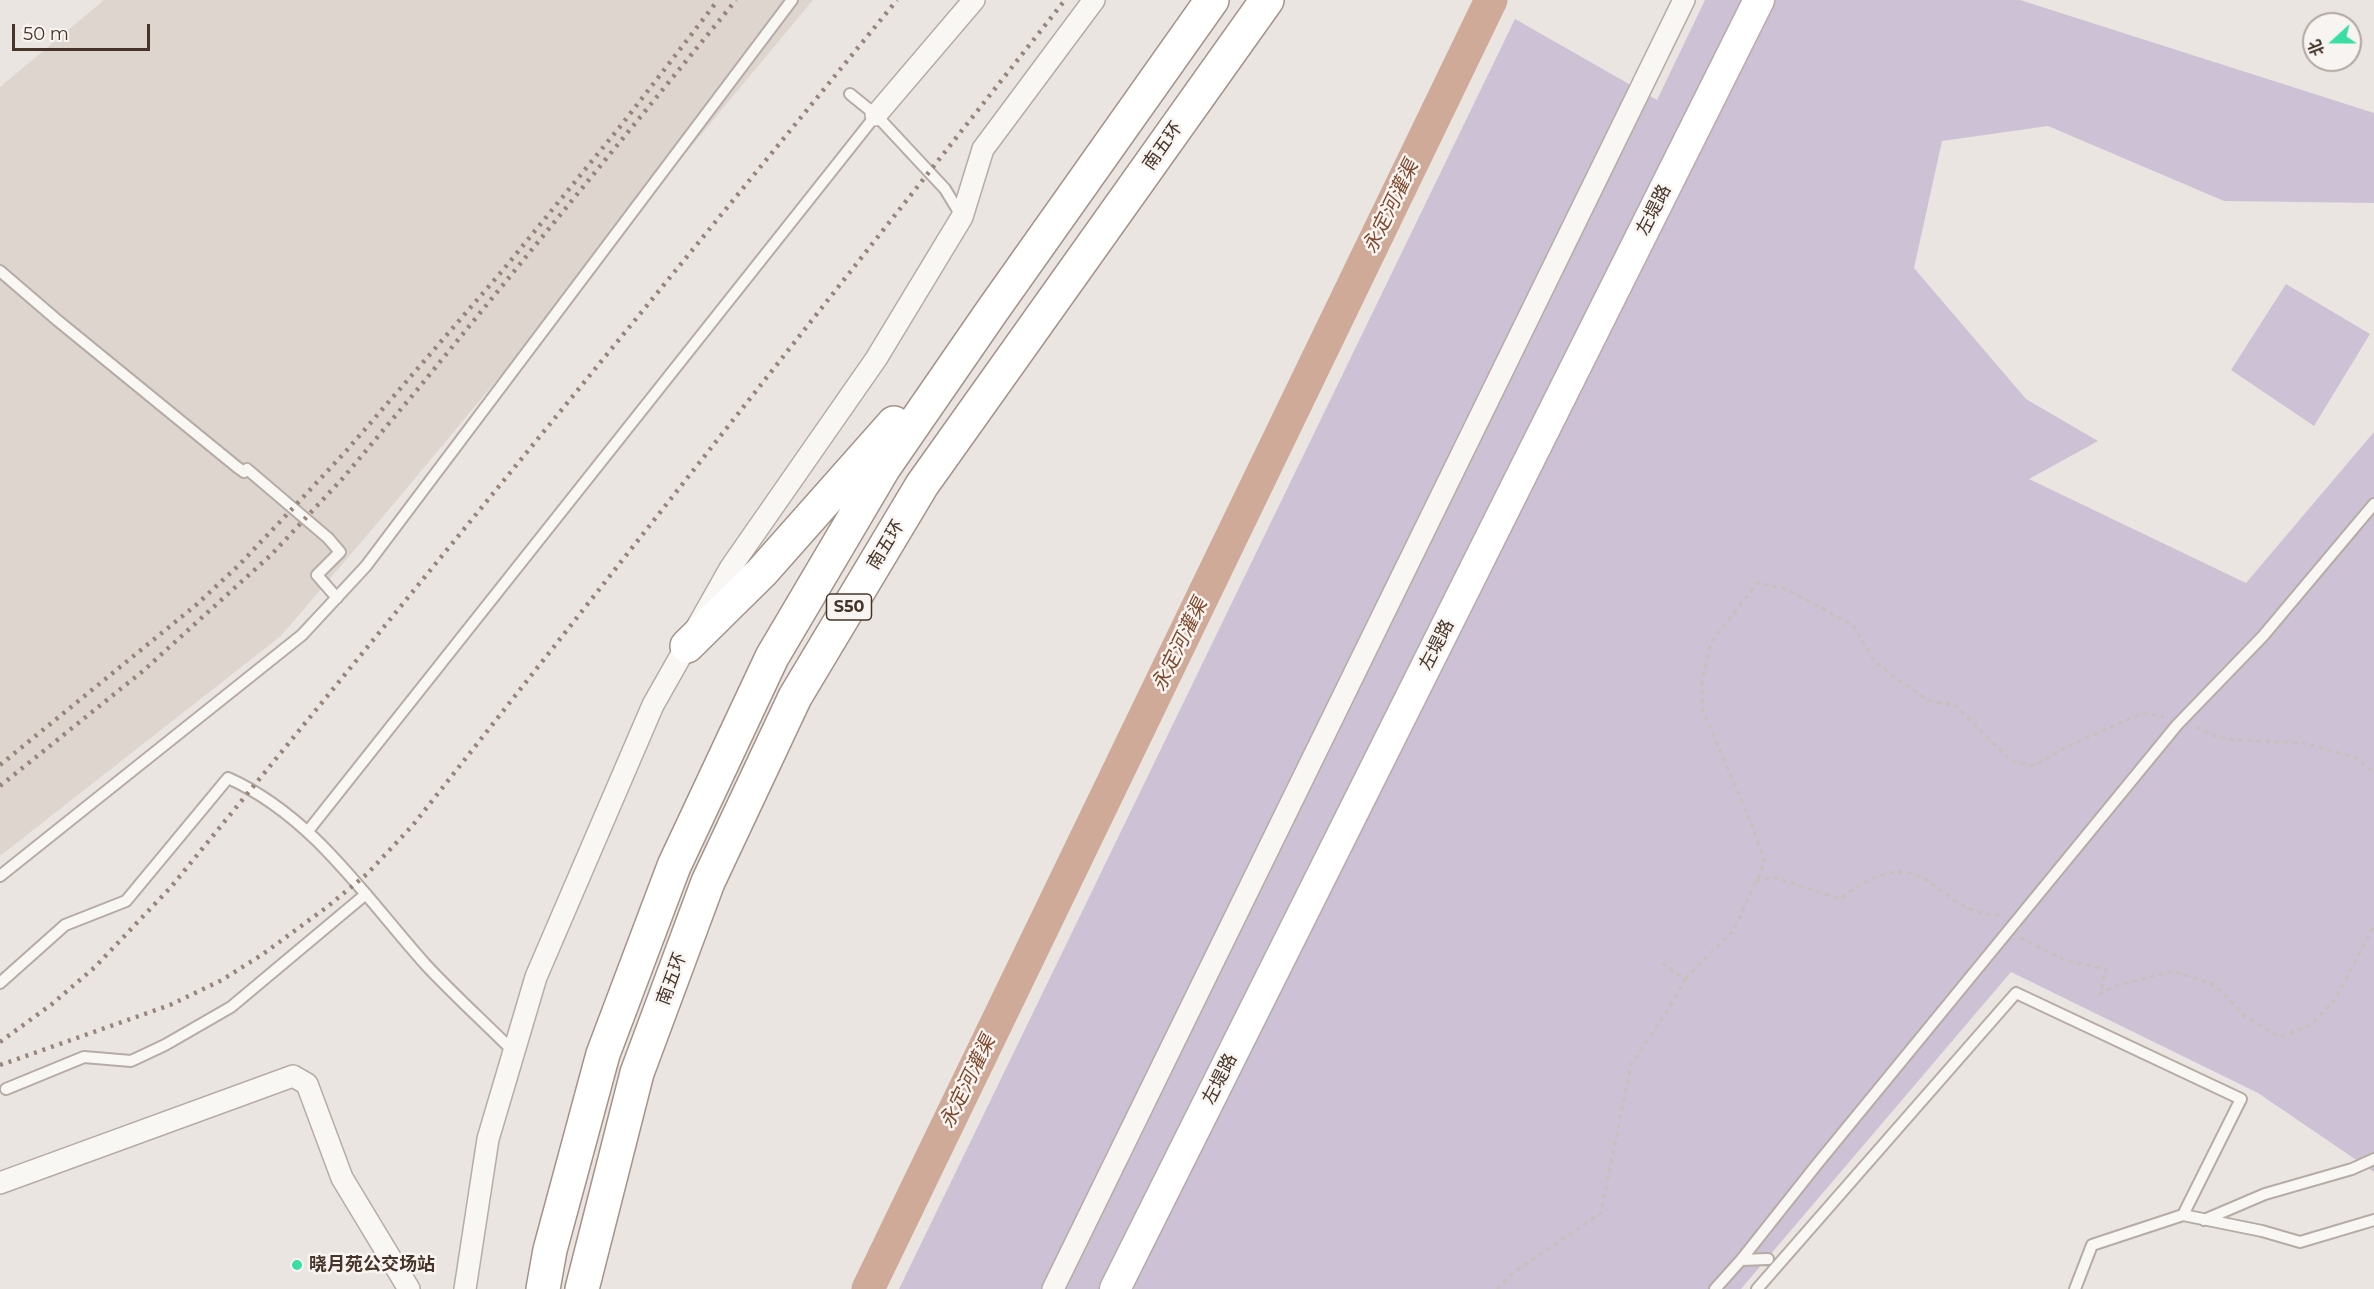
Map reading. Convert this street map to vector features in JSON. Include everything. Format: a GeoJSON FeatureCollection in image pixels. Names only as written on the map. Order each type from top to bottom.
{"type":"FeatureCollection","features":[{"type":"Feature","properties":{"kind":"highway","name":"南五环"},"geometry":{"type":"LineString","coordinates":[[543,1289],[550,1250],[603,1054],[674,866],[772,657],[883,469],[1212,0]]}},
{"type":"Feature","properties":{"kind":"highway","name":"南五环"},"geometry":{"type":"LineString","coordinates":[[582,1289],[637,1073],[708,882],[795,697],[922,485],[1267,0]]}},
{"type":"Feature","properties":{"kind":"highway"},"geometry":{"type":"LineString","coordinates":[[687,646],[762,572],[992,311]]}},
{"type":"Feature","properties":{"kind":"main road","name":"左堤路"},"geometry":{"type":"LineString","coordinates":[[1115,1289],[1759,0]]}},
{"type":"Feature","properties":{"kind":"street"},"geometry":{"type":"LineString","coordinates":[[876,115],[974,0]]}},
{"type":"Feature","properties":{"kind":"street"},"geometry":{"type":"LineString","coordinates":[[465,1289],[488,1139],[536,977],[653,705],[731,567],[876,359],[962,217],[983,149],[1094,0]]}},
{"type":"Feature","properties":{"kind":"street"},"geometry":{"type":"LineString","coordinates":[[1053,1289],[1684,0]]}},
{"type":"Feature","properties":{"kind":"street"},"geometry":{"type":"LineString","coordinates":[[0,1183],[292,1076],[307,1084],[342,1178],[409,1289]]}},
{"type":"Feature","properties":{"kind":"lane"},"geometry":{"type":"LineString","coordinates":[[0,876],[302,635],[337,597],[373,556],[792,0]]}},
{"type":"Feature","properties":{"kind":"lane"},"geometry":{"type":"LineString","coordinates":[[850,94],[876,115],[945,189],[962,217]]}},
{"type":"Feature","properties":{"kind":"lane"},"geometry":{"type":"LineString","coordinates":[[308,831],[876,115]]}},
{"type":"Feature","properties":{"kind":"lane"},"geometry":{"type":"LineString","coordinates":[[0,271],[237,467],[244,472],[249,470],[328,538],[340,552],[317,575],[337,597]]}},
{"type":"Feature","properties":{"kind":"lane"},"geometry":{"type":"LineString","coordinates":[[1715,1289],[2181,720],[2263,636],[2374,504]]}},
{"type":"Feature","properties":{"kind":"lane"},"geometry":{"type":"LineString","coordinates":[[0,983],[65,925],[126,901],[228,778],[253,789],[308,831],[366,894],[427,966],[514,1053]]}},
{"type":"Feature","properties":{"kind":"lane"},"geometry":{"type":"LineString","coordinates":[[6,1089],[84,1057],[131,1061],[165,1045],[231,1007],[366,894]]}},
{"type":"Feature","properties":{"kind":"lane"},"geometry":{"type":"LineString","coordinates":[[1757,1289],[2016,993],[2241,1099],[2183,1215]]}},
{"type":"Feature","properties":{"kind":"lane"},"geometry":{"type":"LineString","coordinates":[[2204,1220],[2265,1194],[2352,1169],[2374,1159]]}},
{"type":"Feature","properties":{"kind":"lane"},"geometry":{"type":"LineString","coordinates":[[2075,1289],[2092,1245],[2183,1215],[2262,1231],[2300,1242],[2374,1220]]}},
{"type":"Feature","properties":{"kind":"lane"},"geometry":{"type":"LineString","coordinates":[[1741,1260],[1768,1259]]}},
{"type":"Feature","properties":{"kind":"path"},"geometry":{"type":"LineString","coordinates":[[1497,1289],[1514,1272],[1601,1213],[1631,1065],[1673,1002],[1685,979],[1733,931],[1765,862],[1751,823],[1702,708],[1702,682],[1711,643],[1757,583],[1786,589],[1853,625],[1874,661],[1928,700],[1954,704],[2011,760],[2034,766],[2068,746],[2144,713],[2181,720],[2217,737],[2235,741],[2302,743],[2355,757],[2374,773]]}},
{"type":"Feature","properties":{"kind":"path"},"geometry":{"type":"LineString","coordinates":[[1756,881],[1773,877],[1840,899],[1884,873],[1913,873],[1934,883],[1964,906],[1991,915],[2021,914]]}},
{"type":"Feature","properties":{"kind":"path"},"geometry":{"type":"LineString","coordinates":[[2008,931],[2067,961],[2106,969],[2100,994],[2115,986],[2173,971],[2213,984],[2246,1017],[2279,1037],[2311,1025],[2335,1000],[2374,925]]}},
{"type":"Feature","properties":{"kind":"path"},"geometry":{"type":"LineString","coordinates":[[1662,963],[1685,979]]}},
{"type":"Feature","properties":{"kind":"shaded area"},"geometry":{"type":"Polygon","coordinates":[[[104,0],[813,0],[281,636],[0,856],[0,87],[104,0]]]}},
{"type":"Feature","properties":{"kind":"shaded area"},"geometry":{"type":"Polygon","coordinates":[[[1705,0],[2020,0],[2374,113],[2374,203],[2224,201],[2048,126],[1942,141],[1914,268],[2026,399],[2098,441],[2029,479],[2246,583],[2374,432],[2374,1172],[2258,1093],[2011,972],[1741,1289],[899,1289],[1515,19],[1657,100],[1705,0]]]}},
{"type":"Feature","properties":{"kind":"shaded area"},"geometry":{"type":"Polygon","coordinates":[[[2286,284],[2370,334],[2314,426],[2231,370],[2286,284]]]}},
{"type":"Feature","properties":{"kind":"waterway","name":"永定河灌渠"},"geometry":{"type":"LineString","coordinates":[[868,1289],[1491,0]]}},
{"type":"Feature","properties":{"kind":"railway"},"geometry":{"type":"LineString","coordinates":[[0,765],[196,605],[239,565],[293,508],[347,450],[503,270],[623,123],[718,0]]}},
{"type":"Feature","properties":{"kind":"railway"},"geometry":{"type":"LineString","coordinates":[[0,786],[143,671],[272,554],[343,478],[417,390],[736,0]]}},
{"type":"Feature","properties":{"kind":"railway"},"geometry":{"type":"LineString","coordinates":[[0,1042],[52,1004],[95,967],[171,887],[897,0]]}},
{"type":"Feature","properties":{"kind":"railway"},"geometry":{"type":"LineString","coordinates":[[0,1065],[170,1005],[222,980],[263,954],[367,874],[413,825],[1065,0]]}},
{"type":"Feature","properties":{"kind":"place","name":"晓月苑公交场站"},"geometry":{"type":"Point","coordinates":[297,1265]}}]}
